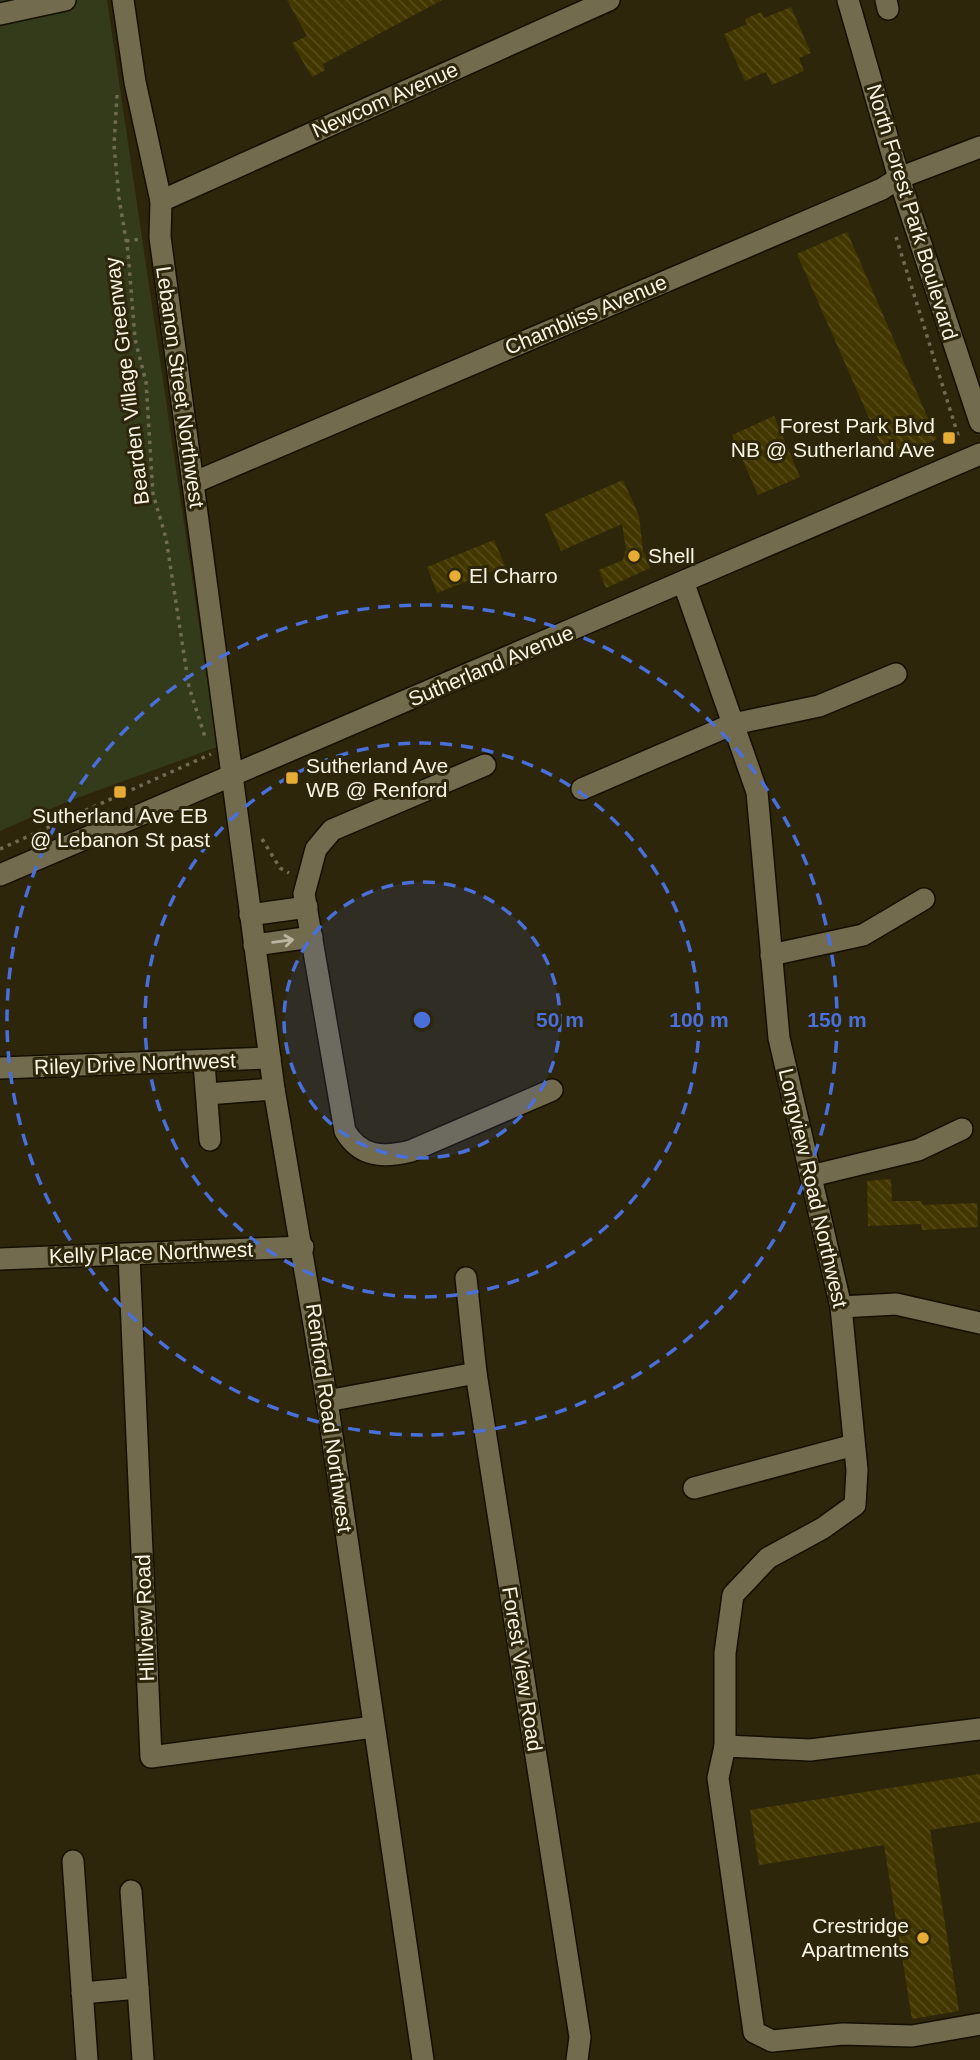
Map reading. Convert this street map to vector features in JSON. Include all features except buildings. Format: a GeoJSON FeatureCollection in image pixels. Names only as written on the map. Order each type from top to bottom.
{"type":"FeatureCollection","features":[{"type":"Feature","properties":{"kind":"street"},"geometry":{"type":"LineString","coordinates":[[0,14],[65,0]]}},
{"type":"Feature","properties":{"kind":"street","name":"Lebanon Street Northwest"},"geometry":{"type":"LineString","coordinates":[[123,0],[135,82],[161,201],[160,237],[232,776]]}},
{"type":"Feature","properties":{"kind":"street","name":"Newcom Avenue"},"geometry":{"type":"LineString","coordinates":[[161,201],[610,0]]}},
{"type":"Feature","properties":{"kind":"street","name":"North Forest Park Boulevard"},"geometry":{"type":"LineString","coordinates":[[848,0],[899,178],[980,422]]}},
{"type":"Feature","properties":{"kind":"street","name":"Chambliss Avenue"},"geometry":{"type":"LineString","coordinates":[[193,483],[882,189],[899,178],[980,147]]}},
{"type":"Feature","properties":{"kind":"street","name":"Sutherland Avenue"},"geometry":{"type":"LineString","coordinates":[[0,875],[684,584],[980,454]]}},
{"type":"Feature","properties":{"kind":"street","name":"Longview Road Northwest"},"geometry":{"type":"LineString","coordinates":[[684,584],[757,792],[779,1038],[841,1307],[857,1470],[855,1505],[823,1528],[768,1558],[733,1595],[725,1653],[724,1736]]}},
{"type":"Feature","properties":{"kind":"street"},"geometry":{"type":"LineString","coordinates":[[582,789],[733,724],[819,706],[897,674]]}},
{"type":"Feature","properties":{"kind":"street"},"geometry":{"type":"LineString","coordinates":[[485,765],[332,830],[316,849],[307,878],[307,907],[345,1130],[351,1140],[365,1152],[387,1157],[411,1151],[552,1090]]}},
{"type":"Feature","properties":{"kind":"street","name":"Renford Road Northwest"},"geometry":{"type":"LineString","coordinates":[[232,776],[274,1089],[303,1247],[327,1401],[423,2060]]}},
{"type":"Feature","properties":{"kind":"street"},"geometry":{"type":"LineString","coordinates":[[771,955],[863,935],[925,899]]}},
{"type":"Feature","properties":{"kind":"street"},"geometry":{"type":"LineString","coordinates":[[250,915],[307,907]]}},
{"type":"Feature","properties":{"kind":"street"},"geometry":{"type":"LineString","coordinates":[[254,945],[312,937]]}},
{"type":"Feature","properties":{"kind":"street","name":"Riley Drive Northwest"},"geometry":{"type":"LineString","coordinates":[[0,1068],[204,1063],[270,1058]]}},
{"type":"Feature","properties":{"kind":"street"},"geometry":{"type":"LineString","coordinates":[[204,1063],[210,1140]]}},
{"type":"Feature","properties":{"kind":"street"},"geometry":{"type":"LineString","coordinates":[[207,1094],[274,1089]]}},
{"type":"Feature","properties":{"kind":"street"},"geometry":{"type":"LineString","coordinates":[[811,1176],[918,1150],[962,1129]]}},
{"type":"Feature","properties":{"kind":"street","name":"Kelly Place Northwest"},"geometry":{"type":"LineString","coordinates":[[0,1259],[303,1247]]}},
{"type":"Feature","properties":{"kind":"street","name":"Hillview Road"},"geometry":{"type":"LineString","coordinates":[[129,1255],[151,1757],[373,1727]]}},
{"type":"Feature","properties":{"kind":"street","name":"Forest View Road"},"geometry":{"type":"LineString","coordinates":[[466,1278],[476,1373],[580,2037],[577,2060]]}},
{"type":"Feature","properties":{"kind":"street"},"geometry":{"type":"LineString","coordinates":[[841,1307],[896,1304],[980,1323]]}},
{"type":"Feature","properties":{"kind":"street"},"geometry":{"type":"LineString","coordinates":[[327,1401],[476,1373]]}},
{"type":"Feature","properties":{"kind":"street"},"geometry":{"type":"LineString","coordinates":[[694,1488],[854,1445]]}},
{"type":"Feature","properties":{"kind":"street"},"geometry":{"type":"LineString","coordinates":[[980,1729],[810,1750],[724,1736],[718,1778],[754,2032],[772,2041],[843,2034],[912,2036],[980,2024]]}},
{"type":"Feature","properties":{"kind":"street"},"geometry":{"type":"LineString","coordinates":[[74,1861],[87,2060]]}},
{"type":"Feature","properties":{"kind":"street"},"geometry":{"type":"LineString","coordinates":[[131,1891],[143,2060]]}},
{"type":"Feature","properties":{"kind":"street"},"geometry":{"type":"LineString","coordinates":[[82,1993],[138,1988]]}},
{"type":"Feature","properties":{"kind":"path","name":"Bearden Village Greenway"},"geometry":{"type":"LineString","coordinates":[[117,88],[114,145],[118,198],[128,252],[135,339],[146,382],[153,494],[166,538],[189,687],[210,754]]}},
{"type":"Feature","properties":{"kind":"path"},"geometry":{"type":"LineString","coordinates":[[893,228],[958,435]]}},
{"type":"Feature","properties":{"kind":"path"},"geometry":{"type":"LineString","coordinates":[[256,829],[280,868],[307,878]]}},
{"type":"Feature","properties":{"kind":"green space"},"geometry":{"type":"Polygon","coordinates":[[[0,0],[107,0],[217,747],[69,801],[0,831],[0,0]]]}},
{"type":"Feature","properties":{"kind":"place","name":"Forest Park Blvd NB @ Sutherland Ave"},"geometry":{"type":"Point","coordinates":[949,438]}},
{"type":"Feature","properties":{"kind":"place","name":"Shell"},"geometry":{"type":"Point","coordinates":[634,556]}},
{"type":"Feature","properties":{"kind":"place","name":"El Charro"},"geometry":{"type":"Point","coordinates":[455,576]}},
{"type":"Feature","properties":{"kind":"place","name":"Sutherland Ave WB @ Renford"},"geometry":{"type":"Point","coordinates":[292,778]}},
{"type":"Feature","properties":{"kind":"place","name":"Sutherland Ave EB @ Lebanon St past"},"geometry":{"type":"Point","coordinates":[120,792]}},
{"type":"Feature","properties":{"kind":"place","name":"Crestridge Apartments"},"geometry":{"type":"Point","coordinates":[923,1938]}}]}
